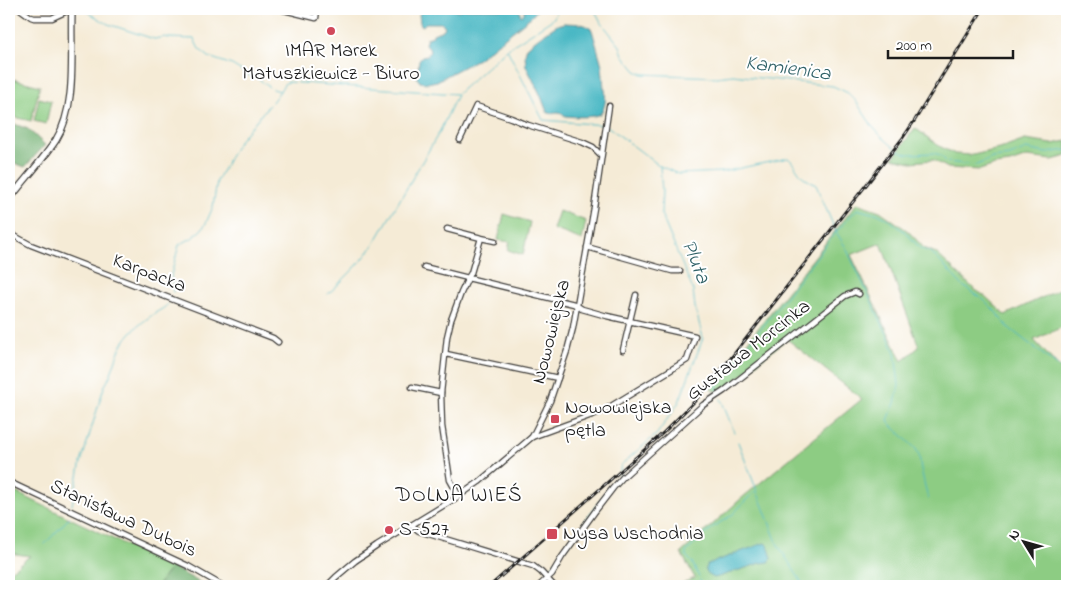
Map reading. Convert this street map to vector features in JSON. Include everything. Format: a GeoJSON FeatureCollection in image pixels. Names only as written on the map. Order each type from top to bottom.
{"type":"FeatureCollection","features":[{"type":"Feature","properties":{"kind":"street"},"geometry":{"type":"LineString","coordinates":[[9,200],[56,140],[68,112],[70,94],[72,10],[52,18],[34,18],[20,9]]}},
{"type":"Feature","properties":{"kind":"street"},"geometry":{"type":"LineString","coordinates":[[280,9],[316,18],[317,9]]}},
{"type":"Feature","properties":{"kind":"street"},"geometry":{"type":"LineString","coordinates":[[460,140],[476,106],[582,142],[593,147],[601,155]]}},
{"type":"Feature","properties":{"kind":"street","name":"Nowowiejska"},"geometry":{"type":"LineString","coordinates":[[327,586],[355,561],[377,546],[459,496],[489,474],[532,436],[550,401],[567,352],[594,208],[609,106]]}},
{"type":"Feature","properties":{"kind":"street"},"geometry":{"type":"LineString","coordinates":[[448,229],[495,241]]}},
{"type":"Feature","properties":{"kind":"street","name":"Karpacka"},"geometry":{"type":"LineString","coordinates":[[9,232],[19,239],[273,338],[278,342]]}},
{"type":"Feature","properties":{"kind":"street"},"geometry":{"type":"LineString","coordinates":[[459,496],[450,480],[442,426],[441,393],[447,338],[451,320],[457,301],[471,273],[481,238]]}},
{"type":"Feature","properties":{"kind":"street"},"geometry":{"type":"LineString","coordinates":[[586,247],[672,271],[680,271]]}},
{"type":"Feature","properties":{"kind":"street"},"geometry":{"type":"LineString","coordinates":[[424,267],[574,304],[582,309],[630,322],[695,336],[687,360],[603,411],[532,436]]}},
{"type":"Feature","properties":{"kind":"street","name":"Gustawa Morcinka"},"geometry":{"type":"LineString","coordinates":[[539,586],[546,577],[552,574],[600,504],[623,477],[703,405],[724,391],[845,296],[855,292],[859,294]]}},
{"type":"Feature","properties":{"kind":"street"},"geometry":{"type":"LineString","coordinates":[[624,350],[636,295]]}},
{"type":"Feature","properties":{"kind":"street"},"geometry":{"type":"LineString","coordinates":[[446,354],[558,378]]}},
{"type":"Feature","properties":{"kind":"street"},"geometry":{"type":"LineString","coordinates":[[412,387],[441,393]]}},
{"type":"Feature","properties":{"kind":"street","name":"Stanisława Dubois"},"geometry":{"type":"LineString","coordinates":[[9,482],[188,566],[223,586]]}},
{"type":"Feature","properties":{"kind":"street"},"geometry":{"type":"LineString","coordinates":[[411,525],[419,532],[529,564],[536,568],[554,586]]}},
{"type":"Feature","properties":{"kind":"green space"},"geometry":{"type":"Polygon","coordinates":[[[9,78],[40,86],[31,121],[9,116],[9,78]]]}},
{"type":"Feature","properties":{"kind":"green space"},"geometry":{"type":"Polygon","coordinates":[[[39,98],[51,101],[46,124],[34,121],[39,98]]]}},
{"type":"Feature","properties":{"kind":"green space"},"geometry":{"type":"Polygon","coordinates":[[[9,122],[28,129],[45,145],[25,167],[9,161],[9,122]]]}},
{"type":"Feature","properties":{"kind":"green space"},"geometry":{"type":"Polygon","coordinates":[[[915,128],[939,146],[955,154],[973,155],[1003,148],[1025,140],[1052,144],[1067,141],[1067,156],[1052,160],[1027,157],[980,170],[948,168],[933,160],[911,162],[893,158],[915,128]]]}},
{"type":"Feature","properties":{"kind":"green space"},"geometry":{"type":"Polygon","coordinates":[[[857,203],[880,211],[908,231],[924,248],[936,253],[1005,315],[1067,286],[1067,325],[1034,340],[1067,376],[1067,586],[676,586],[695,578],[681,553],[743,497],[862,399],[787,339],[722,391],[713,391],[711,388],[857,203]],[[881,243],[851,255],[902,361],[919,347],[881,243]]]}},
{"type":"Feature","properties":{"kind":"green space"},"geometry":{"type":"Polygon","coordinates":[[[559,211],[586,221],[582,240],[553,229],[559,211]]]}},
{"type":"Feature","properties":{"kind":"green space"},"geometry":{"type":"Polygon","coordinates":[[[504,214],[530,222],[523,255],[508,250],[510,242],[498,240],[504,214]]]}},
{"type":"Feature","properties":{"kind":"green space"},"geometry":{"type":"Polygon","coordinates":[[[9,489],[172,567],[157,586],[33,586],[9,580],[9,572],[30,556],[9,553],[9,489]]]}},
{"type":"Feature","properties":{"kind":"green space"},"geometry":{"type":"Polygon","coordinates":[[[172,567],[206,586],[157,586],[172,567]]]}},
{"type":"Feature","properties":{"kind":"water"},"geometry":{"type":"Polygon","coordinates":[[[427,9],[453,9],[457,11],[463,9],[519,9],[521,16],[524,13],[524,9],[538,9],[532,16],[478,59],[437,81],[427,83],[420,82],[417,78],[419,60],[422,56],[428,55],[430,51],[425,44],[427,38],[443,30],[445,27],[441,23],[421,25],[419,14],[427,9]]]}},
{"type":"Feature","properties":{"kind":"water"},"geometry":{"type":"Polygon","coordinates":[[[564,23],[583,25],[592,30],[602,65],[605,89],[604,107],[599,115],[574,117],[547,112],[526,66],[525,54],[527,47],[557,25],[564,23]]]}},
{"type":"Feature","properties":{"kind":"water"},"geometry":{"type":"Polygon","coordinates":[[[764,543],[768,545],[772,558],[769,562],[715,578],[710,576],[705,568],[708,564],[764,543]]]}},
{"type":"Feature","properties":{"kind":"waterway"},"geometry":{"type":"LineString","coordinates":[[85,9],[108,24],[154,39],[166,37],[194,39],[199,49],[209,57],[232,65],[259,79],[269,87]]}},
{"type":"Feature","properties":{"kind":"waterway","name":"Pluta"},"geometry":{"type":"LineString","coordinates":[[556,9],[553,19],[507,49],[543,120],[604,125]]}},
{"type":"Feature","properties":{"kind":"waterway","name":"Kamienica"},"geometry":{"type":"LineString","coordinates":[[594,9],[601,22],[620,46],[623,55],[636,71],[643,74],[716,77],[733,75],[833,86],[848,93],[880,135],[897,150],[908,154],[934,153],[940,155],[947,162],[976,165],[992,158],[1010,156],[1026,149],[1046,153],[1067,150]]}},
{"type":"Feature","properties":{"kind":"waterway"},"geometry":{"type":"LineString","coordinates":[[273,89],[280,91],[284,84],[288,82],[457,94],[507,49]]}},
{"type":"Feature","properties":{"kind":"waterway"},"geometry":{"type":"LineString","coordinates":[[272,102],[280,91]]}},
{"type":"Feature","properties":{"kind":"waterway"},"geometry":{"type":"LineString","coordinates":[[328,294],[346,277],[373,246],[440,131],[457,95]]}},
{"type":"Feature","properties":{"kind":"waterway"},"geometry":{"type":"LineString","coordinates":[[173,292],[171,275],[179,245],[192,238],[206,223],[213,207],[217,181],[238,142],[269,105]]}},
{"type":"Feature","properties":{"kind":"waterway","name":"Pluta"},"geometry":{"type":"LineString","coordinates":[[565,549],[620,475],[622,464],[657,434],[679,402],[703,338],[695,307],[693,290],[661,214],[660,166],[607,126]]}},
{"type":"Feature","properties":{"kind":"waterway"},"geometry":{"type":"LineString","coordinates":[[660,166],[678,174],[722,172],[788,158],[803,176],[816,185],[836,232],[845,246],[895,353],[899,385],[895,403],[888,420],[916,449],[919,455],[928,499]]}},
{"type":"Feature","properties":{"kind":"waterway"},"geometry":{"type":"LineString","coordinates":[[719,392],[718,384],[836,232],[857,209],[876,213],[888,219],[905,232],[921,249],[931,252],[963,286],[984,300],[1009,328],[1067,373]]}},
{"type":"Feature","properties":{"kind":"waterway"},"geometry":{"type":"LineString","coordinates":[[72,505],[80,466],[104,387],[111,374],[120,348],[133,330],[168,304]]}},
{"type":"Feature","properties":{"kind":"waterway"},"geometry":{"type":"LineString","coordinates":[[721,399],[734,432]]}},
{"type":"Feature","properties":{"kind":"waterway"},"geometry":{"type":"LineString","coordinates":[[738,442],[778,545],[804,586]]}},
{"type":"Feature","properties":{"kind":"waterway"},"geometry":{"type":"LineString","coordinates":[[699,577],[692,562],[686,556],[686,552],[713,527],[732,515],[756,492]]}},
{"type":"Feature","properties":{"kind":"waterway"},"geometry":{"type":"LineString","coordinates":[[45,544],[70,517]]}},
{"type":"Feature","properties":{"kind":"waterway","name":"Pluta"},"geometry":{"type":"LineString","coordinates":[[546,575],[560,556]]}},
{"type":"Feature","properties":{"kind":"waterway","name":"Pluta"},"geometry":{"type":"LineString","coordinates":[[532,586],[543,578]]}},
{"type":"Feature","properties":{"kind":"waterway"},"geometry":{"type":"LineString","coordinates":[[700,580],[702,586]]}},
{"type":"Feature","properties":{"kind":"railway"},"geometry":{"type":"LineString","coordinates":[[490,586],[643,451],[694,402],[731,358],[902,139],[983,9]]}},
{"type":"Feature","properties":{"kind":"place","name":"IMAR Marek Matuszkiewicz - Biuro"},"geometry":{"type":"Point","coordinates":[331,31]}},
{"type":"Feature","properties":{"kind":"place","name":"Nowowiejska pętla"},"geometry":{"type":"Point","coordinates":[555,419]}},
{"type":"Feature","properties":{"kind":"place","name":"S-527"},"geometry":{"type":"Point","coordinates":[389,530]}},
{"type":"Feature","properties":{"kind":"place","name":"Nysa Wschodnia"},"geometry":{"type":"Point","coordinates":[552,534]}},
{"type":"Feature","properties":{"kind":"district","name":"DOLNA WIEŚ"},"geometry":{"type":"Point","coordinates":[459,496]}}]}
